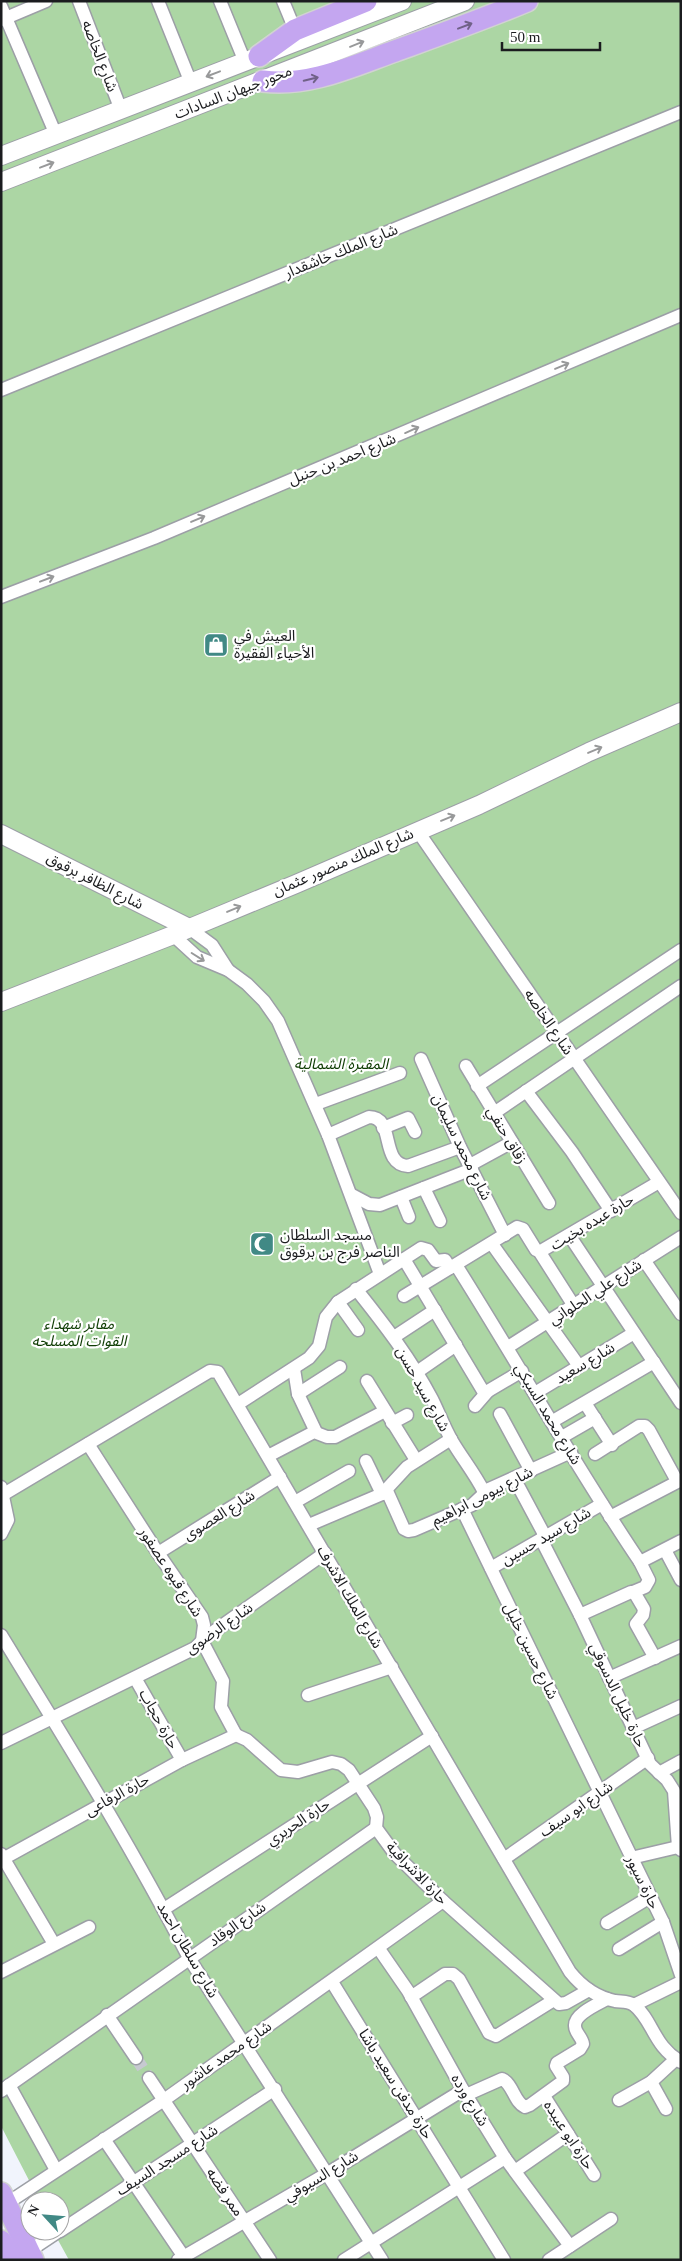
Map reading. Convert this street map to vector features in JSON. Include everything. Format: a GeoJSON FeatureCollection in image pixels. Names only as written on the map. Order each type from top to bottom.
{"type":"FeatureCollection","features":[{"type":"Feature","properties":{"kind":"highway"},"geometry":{"type":"LineString","coordinates":[[263,81],[291,82],[315,78],[527,1]]}},
{"type":"Feature","properties":{"kind":"highway"},"geometry":{"type":"LineString","coordinates":[[252,59],[295,30],[354,3]]}},
{"type":"Feature","properties":{"kind":"highway"},"geometry":{"type":"LineString","coordinates":[[4,2199],[24,2257]]}},
{"type":"Feature","properties":{"kind":"highway"},"geometry":{"type":"LineString","coordinates":[[1,2241],[24,2257]]}},
{"type":"Feature","properties":{"kind":"main road","name":"محور جيهان السادات"},"geometry":{"type":"LineString","coordinates":[[2,155],[402,1]]}},
{"type":"Feature","properties":{"kind":"main road","name":"محور جيهان السادات"},"geometry":{"type":"LineString","coordinates":[[1,182],[465,1]]}},
{"type":"Feature","properties":{"kind":"main road","name":"شارع الملك منصور عثمان"},"geometry":{"type":"LineString","coordinates":[[1,1002],[189,928],[479,805],[589,752],[681,712]]}},
{"type":"Feature","properties":{"kind":"main road","name":"شارع الظافر برقوق"},"geometry":{"type":"LineString","coordinates":[[1,834],[189,928]]}},
{"type":"Feature","properties":{"kind":"street"},"geometry":{"type":"LineString","coordinates":[[46,1],[3,14],[56,135]]}},
{"type":"Feature","properties":{"kind":"street","name":"شارع الخاصه"},"geometry":{"type":"LineString","coordinates":[[79,1],[120,110]]}},
{"type":"Feature","properties":{"kind":"street"},"geometry":{"type":"LineString","coordinates":[[158,1],[191,83]]}},
{"type":"Feature","properties":{"kind":"street"},"geometry":{"type":"LineString","coordinates":[[220,1],[252,59]]}},
{"type":"Feature","properties":{"kind":"street"},"geometry":{"type":"LineString","coordinates":[[283,1],[295,30]]}},
{"type":"Feature","properties":{"kind":"street","name":"شارع الملك خاشقدار"},"geometry":{"type":"LineString","coordinates":[[1,390],[681,112]]}},
{"type":"Feature","properties":{"kind":"street","name":"شارع احمد بن حنبل"},"geometry":{"type":"LineString","coordinates":[[1,597],[163,534],[681,315]]}},
{"type":"Feature","properties":{"kind":"street","name":"شارع الخاصه"},"geometry":{"type":"LineString","coordinates":[[417,830],[681,1213]]}},
{"type":"Feature","properties":{"kind":"street"},"geometry":{"type":"LineString","coordinates":[[189,928],[212,946],[228,970]]}},
{"type":"Feature","properties":{"kind":"street"},"geometry":{"type":"LineString","coordinates":[[172,935],[197,957],[228,970],[247,984],[264,1001],[278,1021],[316,1104],[352,1195],[380,1274]]}},
{"type":"Feature","properties":{"kind":"street"},"geometry":{"type":"LineString","coordinates":[[477,1086],[681,950]]}},
{"type":"Feature","properties":{"kind":"street"},"geometry":{"type":"LineString","coordinates":[[494,1113],[681,986]]}},
{"type":"Feature","properties":{"kind":"street","name":"شارع محمد سليمان"},"geometry":{"type":"LineString","coordinates":[[421,1059],[460,1147],[505,1235]]}},
{"type":"Feature","properties":{"kind":"street","name":"زقاق حنفي"},"geometry":{"type":"LineString","coordinates":[[466,1066],[549,1203]]}},
{"type":"Feature","properties":{"kind":"street"},"geometry":{"type":"LineString","coordinates":[[316,1104],[400,1073]]}},
{"type":"Feature","properties":{"kind":"street"},"geometry":{"type":"LineString","coordinates":[[526,1091],[572,1152],[611,1211]]}},
{"type":"Feature","properties":{"kind":"street"},"geometry":{"type":"LineString","coordinates":[[328,1135],[369,1117],[379,1119],[393,1159],[402,1166],[408,1166],[460,1147]]}},
{"type":"Feature","properties":{"kind":"street"},"geometry":{"type":"LineString","coordinates":[[383,1128],[408,1118],[411,1120],[415,1132]]}},
{"type":"Feature","properties":{"kind":"street"},"geometry":{"type":"LineString","coordinates":[[352,1195],[374,1206],[424,1188],[471,1167],[512,1142]]}},
{"type":"Feature","properties":{"kind":"street","name":"حارة عبده بخيت"},"geometry":{"type":"LineString","coordinates":[[404,1296],[520,1227],[539,1251],[544,1250],[659,1182]]}},
{"type":"Feature","properties":{"kind":"street"},"geometry":{"type":"LineString","coordinates":[[424,1188],[440,1221]]}},
{"type":"Feature","properties":{"kind":"street"},"geometry":{"type":"LineString","coordinates":[[401,1197],[409,1217]]}},
{"type":"Feature","properties":{"kind":"street"},"geometry":{"type":"LineString","coordinates":[[569,1235],[681,1403]]}},
{"type":"Feature","properties":{"kind":"street","name":"شارع علي الحلواني"},"geometry":{"type":"LineString","coordinates":[[508,1348],[681,1236]]}},
{"type":"Feature","properties":{"kind":"street"},"geometry":{"type":"LineString","coordinates":[[492,1244],[579,1366]]}},
{"type":"Feature","properties":{"kind":"street"},"geometry":{"type":"LineString","coordinates":[[238,1404],[294,1369],[314,1352],[321,1339],[326,1317],[338,1302],[356,1289],[424,1248],[428,1250],[434,1260],[445,1260],[453,1267]]}},
{"type":"Feature","properties":{"kind":"street"},"geometry":{"type":"LineString","coordinates":[[539,1251],[574,1306]]}},
{"type":"Feature","properties":{"kind":"street"},"geometry":{"type":"LineString","coordinates":[[404,1259],[482,1390],[488,1391]]}},
{"type":"Feature","properties":{"kind":"street"},"geometry":{"type":"LineString","coordinates":[[644,1260],[681,1314]]}},
{"type":"Feature","properties":{"kind":"street","name":"شارع محمد السبكي"},"geometry":{"type":"LineString","coordinates":[[453,1267],[508,1348],[610,1517],[640,1562],[649,1580],[645,1587],[633,1592]]}},
{"type":"Feature","properties":{"kind":"street","name":"شارع سيد حسن"},"geometry":{"type":"LineString","coordinates":[[356,1289],[394,1337],[417,1372],[451,1439],[477,1476],[484,1492]]}},
{"type":"Feature","properties":{"kind":"street"},"geometry":{"type":"LineString","coordinates":[[338,1302],[358,1330]]}},
{"type":"Feature","properties":{"kind":"street"},"geometry":{"type":"LineString","coordinates":[[394,1337],[435,1310]]}},
{"type":"Feature","properties":{"kind":"street","name":"شارع سعيد"},"geometry":{"type":"LineString","coordinates":[[535,1393],[634,1333]]}},
{"type":"Feature","properties":{"kind":"street"},"geometry":{"type":"LineString","coordinates":[[417,1372],[456,1345]]}},
{"type":"Feature","properties":{"kind":"street"},"geometry":{"type":"LineString","coordinates":[[553,1422],[654,1362]]}},
{"type":"Feature","properties":{"kind":"street"},"geometry":{"type":"LineString","coordinates":[[298,1394],[340,1367]]}},
{"type":"Feature","properties":{"kind":"street"},"geometry":{"type":"LineString","coordinates":[[294,1369],[298,1394],[316,1432],[327,1437],[335,1437],[385,1411]]}},
{"type":"Feature","properties":{"kind":"street","name":"شارع الملك الاشرف"},"geometry":{"type":"LineString","coordinates":[[3,1491],[88,1444],[210,1371],[218,1372],[570,1972],[589,1990],[607,1999],[634,2005]]}},
{"type":"Feature","properties":{"kind":"street"},"geometry":{"type":"LineString","coordinates":[[475,1406],[488,1391],[522,1371]]}},
{"type":"Feature","properties":{"kind":"street"},"geometry":{"type":"LineString","coordinates":[[367,1381],[416,1460]]}},
{"type":"Feature","properties":{"kind":"street"},"geometry":{"type":"LineString","coordinates":[[585,1403],[612,1445]]}},
{"type":"Feature","properties":{"kind":"street"},"geometry":{"type":"LineString","coordinates":[[500,1414],[530,1471]]}},
{"type":"Feature","properties":{"kind":"street"},"geometry":{"type":"LineString","coordinates":[[392,1423],[407,1415]]}},
{"type":"Feature","properties":{"kind":"street"},"geometry":{"type":"LineString","coordinates":[[562,1437],[595,1418]]}},
{"type":"Feature","properties":{"kind":"street"},"geometry":{"type":"LineString","coordinates":[[595,1454],[612,1445],[639,1426],[647,1428],[679,1480],[610,1517]]}},
{"type":"Feature","properties":{"kind":"street"},"geometry":{"type":"LineString","coordinates":[[268,1456],[316,1432]]}},
{"type":"Feature","properties":{"kind":"street"},"geometry":{"type":"LineString","coordinates":[[309,1525],[385,1492],[400,1474],[416,1460],[451,1439]]}},
{"type":"Feature","properties":{"kind":"street","name":"شارع قبوه عصفور"},"geometry":{"type":"LineString","coordinates":[[88,1444],[158,1553],[202,1617],[204,1625],[202,1641],[223,1681],[222,1707],[236,1735]]}},
{"type":"Feature","properties":{"kind":"street","name":"شارع بيومى ابراهيم"},"geometry":{"type":"LineString","coordinates":[[385,1492],[401,1524],[408,1531],[462,1510],[472,1505],[484,1492],[570,1452]]}},
{"type":"Feature","properties":{"kind":"street"},"geometry":{"type":"LineString","coordinates":[[366,1460],[385,1492]]}},
{"type":"Feature","properties":{"kind":"street"},"geometry":{"type":"LineString","coordinates":[[295,1502],[349,1471]]}},
{"type":"Feature","properties":{"kind":"street","name":"شارع العصوى"},"geometry":{"type":"LineString","coordinates":[[158,1553],[280,1477]]}},
{"type":"Feature","properties":{"kind":"street","name":"حارة خليل الدسوقي"},"geometry":{"type":"LineString","coordinates":[[514,1478],[650,1764],[667,1780],[674,1791],[679,1848]]}},
{"type":"Feature","properties":{"kind":"street"},"geometry":{"type":"LineString","coordinates":[[1,1534],[8,1520],[3,1491]]}},
{"type":"Feature","properties":{"kind":"street","name":"شارع سيد حسين"},"geometry":{"type":"LineString","coordinates":[[490,1568],[602,1504]]}},
{"type":"Feature","properties":{"kind":"street","name":"شارع حسين خليل"},"geometry":{"type":"LineString","coordinates":[[462,1510],[599,1792]]}},
{"type":"Feature","properties":{"kind":"street"},"geometry":{"type":"LineString","coordinates":[[640,1562],[681,1542]]}},
{"type":"Feature","properties":{"kind":"street"},"geometry":{"type":"LineString","coordinates":[[665,1550],[681,1580]]}},
{"type":"Feature","properties":{"kind":"street","name":"شارع الرضوى"},"geometry":{"type":"LineString","coordinates":[[1,1744],[195,1648],[202,1641],[325,1553]]}},
{"type":"Feature","properties":{"kind":"street"},"geometry":{"type":"LineString","coordinates":[[580,1615],[633,1592],[644,1609],[643,1615],[636,1624],[654,1658]]}},
{"type":"Feature","properties":{"kind":"street","name":"شارع سلطان احمد"},"geometry":{"type":"LineString","coordinates":[[1,1635],[164,1909],[189,1958],[245,2042],[382,2260]]}},
{"type":"Feature","properties":{"kind":"street"},"geometry":{"type":"LineString","coordinates":[[610,1678],[681,1646]]}},
{"type":"Feature","properties":{"kind":"street"},"geometry":{"type":"LineString","coordinates":[[308,1695],[392,1667]]}},
{"type":"Feature","properties":{"kind":"street","name":"حارة حجاب"},"geometry":{"type":"LineString","coordinates":[[135,1678],[182,1760]]}},
{"type":"Feature","properties":{"kind":"street"},"geometry":{"type":"LineString","coordinates":[[633,1728],[681,1706]]}},
{"type":"Feature","properties":{"kind":"street","name":"حارة الرفاعى"},"geometry":{"type":"LineString","coordinates":[[2,1857],[182,1760],[236,1735]]}},
{"type":"Feature","properties":{"kind":"street","name":"حارة الاشرافية"},"geometry":{"type":"LineString","coordinates":[[236,1735],[247,1740],[281,1770],[298,1772],[332,1762],[341,1764],[349,1770],[376,1812],[376,1828],[395,1854],[443,1902],[554,2000]]}},
{"type":"Feature","properties":{"kind":"street","name":"حارة الحريري"},"geometry":{"type":"LineString","coordinates":[[164,1909],[432,1736]]}},
{"type":"Feature","properties":{"kind":"street","name":"شارع ابو سيف"},"geometry":{"type":"LineString","coordinates":[[504,1859],[648,1758]]}},
{"type":"Feature","properties":{"kind":"street"},"geometry":{"type":"LineString","coordinates":[[659,1773],[681,1761]]}},
{"type":"Feature","properties":{"kind":"street","name":"حارة سيور"},"geometry":{"type":"LineString","coordinates":[[599,1792],[663,1922],[681,1975]]}},
{"type":"Feature","properties":{"kind":"street","name":"شارع الوقاد"},"geometry":{"type":"LineString","coordinates":[[5,2088],[376,1828]]}},
{"type":"Feature","properties":{"kind":"street"},"geometry":{"type":"LineString","coordinates":[[632,1858],[679,1848]]}},
{"type":"Feature","properties":{"kind":"street"},"geometry":{"type":"LineString","coordinates":[[2,1857],[54,1944]]}},
{"type":"Feature","properties":{"kind":"street"},"geometry":{"type":"LineString","coordinates":[[607,1923],[650,1897]]}},
{"type":"Feature","properties":{"kind":"street","name":"شارع محمد عاشور"},"geometry":{"type":"LineString","coordinates":[[4,2199],[56,2170],[164,2100],[443,1902]]}},
{"type":"Feature","properties":{"kind":"street"},"geometry":{"type":"LineString","coordinates":[[619,1949],[663,1922]]}},
{"type":"Feature","properties":{"kind":"street"},"geometry":{"type":"LineString","coordinates":[[1,1972],[88,1927]]}},
{"type":"Feature","properties":{"kind":"street","name":"شارع ورده"},"geometry":{"type":"LineString","coordinates":[[378,1949],[412,1998],[465,2093],[565,2253]]}},
{"type":"Feature","properties":{"kind":"street"},"geometry":{"type":"LineString","coordinates":[[412,1998],[445,1974],[453,1974],[458,1979],[489,2033],[496,2036],[554,2000],[559,2004],[564,2004],[589,1990]]}},
{"type":"Feature","properties":{"kind":"street","name":"حارة مدفن سعيد باشا"},"geometry":{"type":"LineString","coordinates":[[332,1982],[504,2260]]}},
{"type":"Feature","properties":{"kind":"street"},"geometry":{"type":"LineString","coordinates":[[620,2100],[651,2082],[678,2060],[660,2045],[634,2005],[681,1982]]}},
{"type":"Feature","properties":{"kind":"street"},"geometry":{"type":"LineString","coordinates":[[544,2096],[564,2080],[557,2069],[557,2063],[582,2047],[583,2041],[575,2028],[577,2018],[607,1999]]}},
{"type":"Feature","properties":{"kind":"street"},"geometry":{"type":"LineString","coordinates":[[107,2015],[136,2058]]}},
{"type":"Feature","properties":{"kind":"street","name":"ممر فضه"},"geometry":{"type":"LineString","coordinates":[[149,2078],[270,2260]]}},
{"type":"Feature","properties":{"kind":"street","name":"شارع السيوفي"},"geometry":{"type":"LineString","coordinates":[[183,2259],[417,2118],[465,2093],[502,2079],[506,2081],[523,2106],[528,2107],[544,2096]]}},
{"type":"Feature","properties":{"kind":"street"},"geometry":{"type":"LineString","coordinates":[[651,2082],[666,2109]]}},
{"type":"Feature","properties":{"kind":"street"},"geometry":{"type":"LineString","coordinates":[[5,2088],[56,2170]]}},
{"type":"Feature","properties":{"kind":"street","name":"شارع مسجد السيف"},"geometry":{"type":"LineString","coordinates":[[70,2224],[275,2090]]}},
{"type":"Feature","properties":{"kind":"street","name":"حارة ابو عبيده"},"geometry":{"type":"LineString","coordinates":[[544,2096],[594,2175]]}},
{"type":"Feature","properties":{"kind":"street"},"geometry":{"type":"LineString","coordinates":[[515,2171],[568,2134]]}},
{"type":"Feature","properties":{"kind":"street"},"geometry":{"type":"LineString","coordinates":[[104,2139],[135,2181],[183,2259]]}},
{"type":"Feature","properties":{"kind":"street"},"geometry":{"type":"LineString","coordinates":[[344,2260],[505,2158]]}},
{"type":"Feature","properties":{"kind":"street"},"geometry":{"type":"LineString","coordinates":[[549,2260],[565,2253],[611,2219]]}},
{"type":"Feature","properties":{"kind":"street","name":"شارع مسجد السيف"},"geometry":{"type":"LineString","coordinates":[[24,2257],[46,2241]]}},
{"type":"Feature","properties":{"kind":"green space","name":"المقبرة الشمالية"},"geometry":{"type":"Polygon","coordinates":[[[1,1],[681,1],[681,2260],[69,2260],[59,2241],[70,2241],[70,2191],[34,2191],[1,2126],[1,1]]]}},
{"type":"Feature","properties":{"kind":"tunnel"},"geometry":{"type":"LineString","coordinates":[[136,2058],[149,2078]]}},
{"type":"Feature","properties":{"kind":"place","name":"العيش في الأحياء الفقيرة"},"geometry":{"type":"Point","coordinates":[216,645]}},
{"type":"Feature","properties":{"kind":"place","name":"مسجد السلطان الناصر فرج بن برقوق"},"geometry":{"type":"Point","coordinates":[262,1244]}},
{"type":"Feature","properties":{"kind":"park label","name":"مقابر شهداء القوات المسلحه"},"geometry":{"type":"Point","coordinates":[79,1332]}}]}
